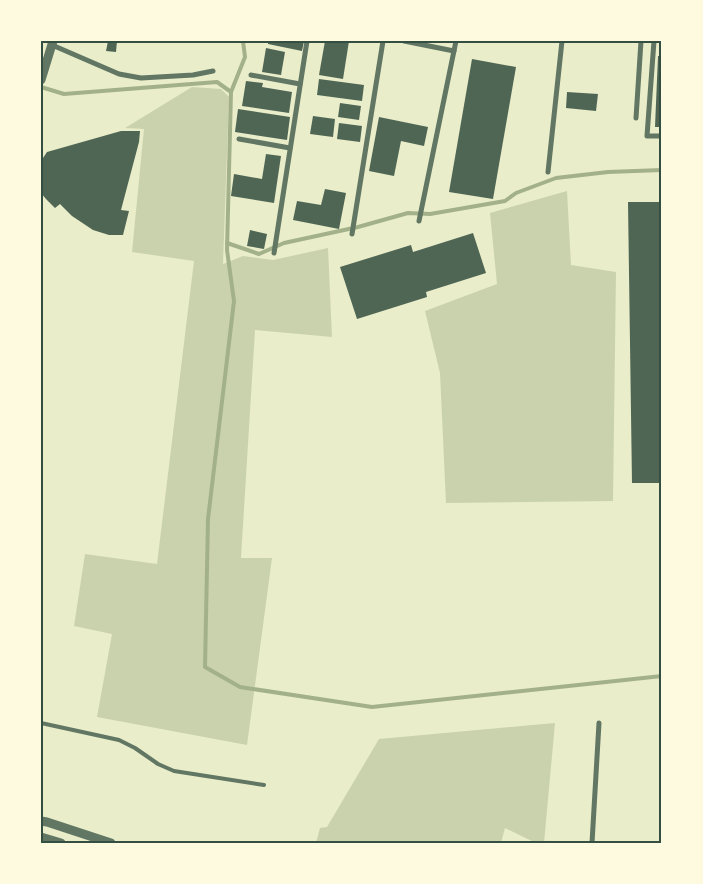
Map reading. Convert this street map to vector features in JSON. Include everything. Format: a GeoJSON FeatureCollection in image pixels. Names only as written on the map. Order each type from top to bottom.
{"type":"FeatureCollection","features":[{"type":"Feature","properties":{"kind":"street"},"geometry":{"type":"LineString","coordinates":[[274,253],[307,41]]}},
{"type":"Feature","properties":{"kind":"street"},"geometry":{"type":"LineString","coordinates":[[352,234],[383,41]]}},
{"type":"Feature","properties":{"kind":"street"},"geometry":{"type":"LineString","coordinates":[[404,41],[454,51]]}},
{"type":"Feature","properties":{"kind":"street"},"geometry":{"type":"LineString","coordinates":[[419,221],[456,41]]}},
{"type":"Feature","properties":{"kind":"street"},"geometry":{"type":"LineString","coordinates":[[548,172],[562,41]]}},
{"type":"Feature","properties":{"kind":"street"},"geometry":{"type":"LineString","coordinates":[[636,118],[641,41]]}},
{"type":"Feature","properties":{"kind":"street"},"geometry":{"type":"LineString","coordinates":[[654,41],[647,136],[662,136]]}},
{"type":"Feature","properties":{"kind":"street"},"geometry":{"type":"LineString","coordinates":[[41,80],[53,43],[102,67],[126,76],[141,78],[184,76],[213,71]]}},
{"type":"Feature","properties":{"kind":"street"},"geometry":{"type":"LineString","coordinates":[[251,76],[300,84]]}},
{"type":"Feature","properties":{"kind":"street"},"geometry":{"type":"LineString","coordinates":[[239,139],[290,148]]}},
{"type":"Feature","properties":{"kind":"street"},"geometry":{"type":"LineString","coordinates":[[592,843],[599,723]]}},
{"type":"Feature","properties":{"kind":"street"},"geometry":{"type":"LineString","coordinates":[[41,821],[111,843]]}},
{"type":"Feature","properties":{"kind":"street"},"geometry":{"type":"LineString","coordinates":[[41,837],[61,843]]}},
{"type":"Feature","properties":{"kind":"lane"},"geometry":{"type":"LineString","coordinates":[[41,723],[119,740],[135,748],[158,764],[183,774],[264,785]]}},
{"type":"Feature","properties":{"kind":"green space"},"geometry":{"type":"Polygon","coordinates":[[[192,87],[221,89],[229,97],[223,264],[243,256],[273,260],[328,248],[332,337],[255,330],[241,558],[272,558],[247,745],[97,717],[112,634],[74,626],[85,554],[157,564],[194,261],[132,252],[144,129],[125,128],[192,87]]]}},
{"type":"Feature","properties":{"kind":"green space"},"geometry":{"type":"Polygon","coordinates":[[[567,191],[571,265],[616,272],[613,501],[446,503],[440,373],[425,311],[497,284],[490,213],[567,191]]]}},
{"type":"Feature","properties":{"kind":"green space"},"geometry":{"type":"Polygon","coordinates":[[[555,723],[544,843],[536,843],[505,828],[501,843],[316,843],[320,828],[327,827],[379,739],[555,723]]]}},
{"type":"Feature","properties":{"kind":"building"},"geometry":{"type":"Polygon","coordinates":[[[108,41],[117,41],[116,52],[106,51],[108,41]]]}},
{"type":"Feature","properties":{"kind":"building"},"geometry":{"type":"Polygon","coordinates":[[[268,41],[304,41],[302,51],[268,44],[268,41]]]}},
{"type":"Feature","properties":{"kind":"building"},"geometry":{"type":"Polygon","coordinates":[[[325,41],[349,41],[343,79],[319,75],[325,41]]]}},
{"type":"Feature","properties":{"kind":"building"},"geometry":{"type":"Polygon","coordinates":[[[266,48],[285,52],[281,75],[262,72],[266,48]]]}},
{"type":"Feature","properties":{"kind":"building"},"geometry":{"type":"Polygon","coordinates":[[[658,56],[662,56],[662,127],[655,127],[658,56]]]}},
{"type":"Feature","properties":{"kind":"building"},"geometry":{"type":"Polygon","coordinates":[[[472,59],[516,67],[493,199],[449,192],[472,59]]]}},
{"type":"Feature","properties":{"kind":"building"},"geometry":{"type":"Polygon","coordinates":[[[319,79],[364,85],[362,101],[317,95],[319,79]]]}},
{"type":"Feature","properties":{"kind":"building"},"geometry":{"type":"Polygon","coordinates":[[[246,81],[263,83],[262,87],[292,92],[289,113],[242,106],[246,81]]]}},
{"type":"Feature","properties":{"kind":"building"},"geometry":{"type":"Polygon","coordinates":[[[567,92],[598,94],[596,111],[566,108],[567,92]]]}},
{"type":"Feature","properties":{"kind":"building"},"geometry":{"type":"Polygon","coordinates":[[[340,103],[361,106],[359,120],[338,117],[340,103]]]}},
{"type":"Feature","properties":{"kind":"building"},"geometry":{"type":"Polygon","coordinates":[[[238,109],[290,117],[287,140],[235,132],[238,109]]]}},
{"type":"Feature","properties":{"kind":"building"},"geometry":{"type":"Polygon","coordinates":[[[313,116],[335,119],[333,137],[310,134],[313,116]]]}},
{"type":"Feature","properties":{"kind":"building"},"geometry":{"type":"Polygon","coordinates":[[[379,117],[428,127],[424,146],[401,141],[394,176],[369,171],[379,117]]]}},
{"type":"Feature","properties":{"kind":"building"},"geometry":{"type":"Polygon","coordinates":[[[339,123],[362,126],[360,142],[337,139],[339,123]]]}},
{"type":"Feature","properties":{"kind":"building"},"geometry":{"type":"Polygon","coordinates":[[[121,131],[140,131],[139,142],[121,210],[129,211],[123,235],[109,235],[93,230],[72,216],[60,204],[55,208],[46,199],[41,193],[41,161],[47,152],[121,131]]]}},
{"type":"Feature","properties":{"kind":"building"},"geometry":{"type":"Polygon","coordinates":[[[266,154],[281,156],[274,203],[231,196],[234,174],[262,179],[266,154]]]}},
{"type":"Feature","properties":{"kind":"building"},"geometry":{"type":"Polygon","coordinates":[[[325,189],[346,193],[339,229],[293,220],[297,201],[321,205],[325,189]]]}},
{"type":"Feature","properties":{"kind":"building"},"geometry":{"type":"Polygon","coordinates":[[[628,202],[662,202],[662,483],[632,483],[628,202]]]}},
{"type":"Feature","properties":{"kind":"building"},"geometry":{"type":"Polygon","coordinates":[[[250,230],[267,234],[264,249],[247,246],[250,230]]]}},
{"type":"Feature","properties":{"kind":"building"},"geometry":{"type":"Polygon","coordinates":[[[473,233],[486,273],[426,292],[427,297],[357,319],[340,267],[411,245],[413,252],[473,233]]]}},
{"type":"Feature","properties":{"kind":"waterway"},"geometry":{"type":"LineString","coordinates":[[231,92],[245,57],[243,41]]}},
{"type":"Feature","properties":{"kind":"waterway"},"geometry":{"type":"LineString","coordinates":[[41,87],[64,94],[217,82],[231,92],[227,250],[234,301],[208,519],[205,667],[240,687],[372,707],[662,676]]}},
{"type":"Feature","properties":{"kind":"waterway"},"geometry":{"type":"LineString","coordinates":[[227,243],[259,254],[284,243],[358,227],[408,213],[430,214],[505,201],[516,193],[556,178],[608,172],[662,170]]}}]}
